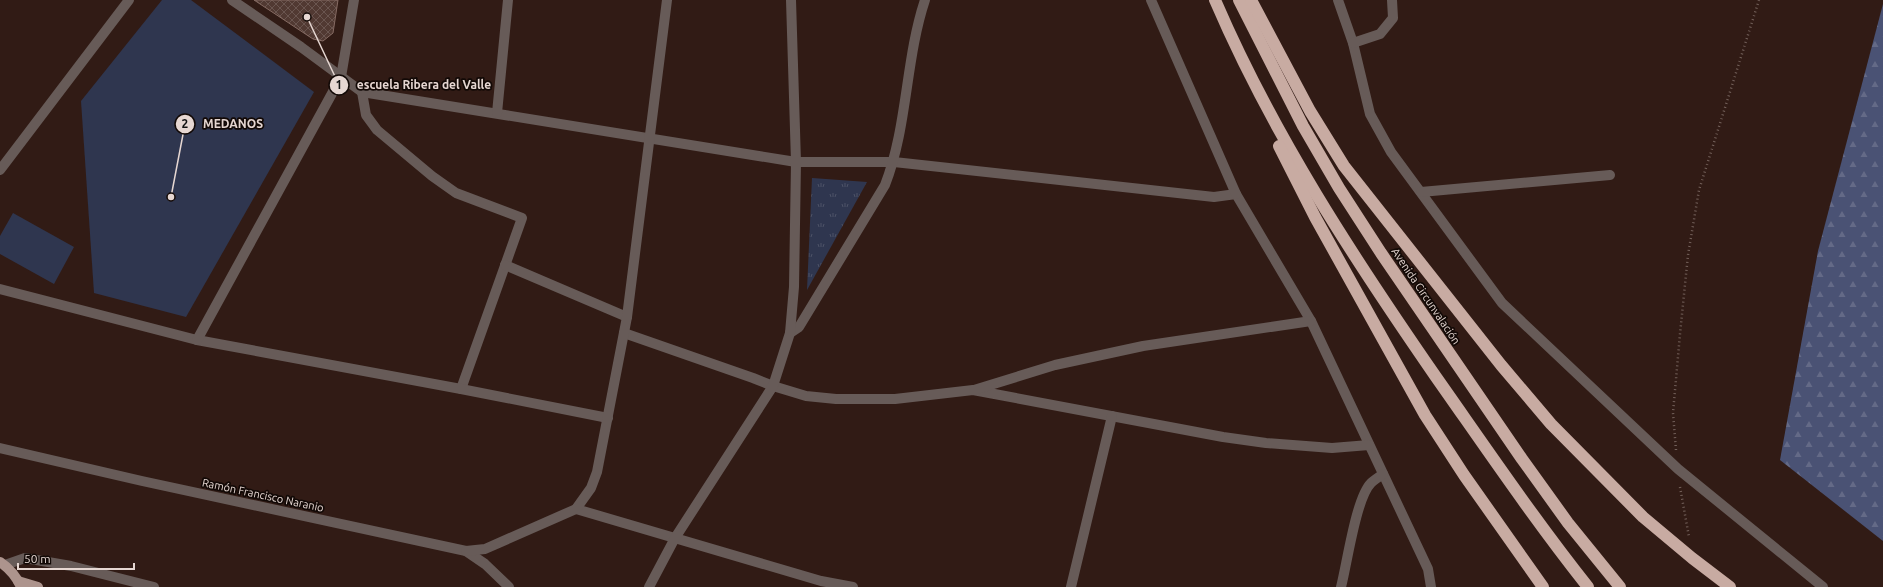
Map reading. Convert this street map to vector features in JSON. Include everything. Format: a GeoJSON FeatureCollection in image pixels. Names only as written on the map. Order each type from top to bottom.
{"type":"FeatureCollection","features":[{"type":"Feature","properties":{"kind":"highway"},"geometry":{"type":"LineString","coordinates":[[1215,0],[1270,127],[1315,217],[1395,364],[1425,415],[1455,461],[1543,587]]}},
{"type":"Feature","properties":{"kind":"highway","name":"Avenida Circunvalación"},"geometry":{"type":"LineString","coordinates":[[1239,0],[1303,126],[1339,188],[1380,253],[1568,523],[1620,587]]}},
{"type":"Feature","properties":{"kind":"highway"},"geometry":{"type":"LineString","coordinates":[[1251,0],[1310,111],[1344,166],[1501,365],[1551,424],[1643,517],[1692,558],[1730,587]]}},
{"type":"Feature","properties":{"kind":"highway"},"geometry":{"type":"LineString","coordinates":[[1229,32],[1280,131],[1318,199],[1361,266],[1502,472],[1549,537],[1588,587]]}},
{"type":"Feature","properties":{"kind":"main road"},"geometry":{"type":"LineString","coordinates":[[2,564],[20,584],[38,587]]}},
{"type":"Feature","properties":{"kind":"street"},"geometry":{"type":"LineString","coordinates":[[0,170],[129,0]]}},
{"type":"Feature","properties":{"kind":"street"},"geometry":{"type":"LineString","coordinates":[[232,0],[362,92],[497,113],[648,140],[796,162],[894,162],[1214,196],[1236,194]]}},
{"type":"Feature","properties":{"kind":"street"},"geometry":{"type":"LineString","coordinates":[[197,340],[341,77],[354,0]]}},
{"type":"Feature","properties":{"kind":"street"},"geometry":{"type":"LineString","coordinates":[[497,113],[508,0]]}},
{"type":"Feature","properties":{"kind":"street"},"geometry":{"type":"LineString","coordinates":[[466,551],[485,549],[576,509],[591,488],[597,472],[627,317],[648,140],[667,0]]}},
{"type":"Feature","properties":{"kind":"street"},"geometry":{"type":"LineString","coordinates":[[649,587],[675,538],[773,386],[790,333],[794,288],[796,162],[791,0]]}},
{"type":"Feature","properties":{"kind":"street"},"geometry":{"type":"LineString","coordinates":[[790,333],[799,327],[885,185],[894,162],[918,23],[925,0]]}},
{"type":"Feature","properties":{"kind":"street"},"geometry":{"type":"LineString","coordinates":[[1151,0],[1236,194],[1311,321],[1428,569],[1431,587]]}},
{"type":"Feature","properties":{"kind":"street"},"geometry":{"type":"LineString","coordinates":[[1338,0],[1353,43],[1370,114],[1391,152],[1502,303],[1678,469],[1823,587]]}},
{"type":"Feature","properties":{"kind":"street"},"geometry":{"type":"LineString","coordinates":[[1353,43],[1380,34],[1392,18],[1392,0]]}},
{"type":"Feature","properties":{"kind":"street"},"geometry":{"type":"LineString","coordinates":[[362,92],[366,115],[377,130],[432,176],[456,193],[522,218],[461,389]]}},
{"type":"Feature","properties":{"kind":"street"},"geometry":{"type":"LineString","coordinates":[[1421,192],[1610,174]]}},
{"type":"Feature","properties":{"kind":"street"},"geometry":{"type":"LineString","coordinates":[[505,265],[627,317]]}},
{"type":"Feature","properties":{"kind":"street"},"geometry":{"type":"LineString","coordinates":[[0,289],[197,340],[608,418]]}},
{"type":"Feature","properties":{"kind":"street"},"geometry":{"type":"LineString","coordinates":[[624,333],[773,386],[806,396],[836,399],[895,399],[973,390],[1055,365],[1143,346],[1311,321]]}},
{"type":"Feature","properties":{"kind":"street"},"geometry":{"type":"LineString","coordinates":[[973,390],[1266,443],[1332,448],[1369,445]]}},
{"type":"Feature","properties":{"kind":"street"},"geometry":{"type":"LineString","coordinates":[[1071,587],[1112,416]]}},
{"type":"Feature","properties":{"kind":"street","name":"Ramón Francisco Naranio"},"geometry":{"type":"LineString","coordinates":[[0,448],[150,483],[466,551],[485,564],[509,587]]}},
{"type":"Feature","properties":{"kind":"street"},"geometry":{"type":"LineString","coordinates":[[1341,587],[1355,522],[1364,495],[1370,484],[1383,474]]}},
{"type":"Feature","properties":{"kind":"street"},"geometry":{"type":"LineString","coordinates":[[576,509],[821,581],[853,587]]}},
{"type":"Feature","properties":{"kind":"street"},"geometry":{"type":"LineString","coordinates":[[2,564],[25,558],[71,566],[154,587]]}},
{"type":"Feature","properties":{"kind":"path"},"geometry":{"type":"LineString","coordinates":[[1692,558],[1678,469],[1673,413],[1688,255],[1699,190],[1760,0]]}},
{"type":"Feature","properties":{"kind":"green space"},"geometry":{"type":"Polygon","coordinates":[[[162,0],[191,0],[314,92],[186,317],[94,293],[81,101],[162,0]]]}},
{"type":"Feature","properties":{"kind":"green space"},"geometry":{"type":"Polygon","coordinates":[[[1883,4],[1883,541],[1780,460],[1818,251],[1883,4]]]}},
{"type":"Feature","properties":{"kind":"green space"},"geometry":{"type":"Polygon","coordinates":[[[812,178],[867,182],[807,290],[812,178]]]}},
{"type":"Feature","properties":{"kind":"green space"},"geometry":{"type":"Polygon","coordinates":[[[13,213],[74,247],[54,284],[0,254],[0,236],[13,213]]]}},
{"type":"Feature","properties":{"kind":"building"},"geometry":{"type":"Polygon","coordinates":[[[254,0],[338,0],[333,33],[323,41],[313,39],[254,0]]]}},
{"type":"Feature","properties":{"kind":"place","name":"escuela Ribera del Valle"},"geometry":{"type":"Point","coordinates":[307,17]}},
{"type":"Feature","properties":{"kind":"place","name":"MEDANOS"},"geometry":{"type":"Point","coordinates":[171,197]}}]}
